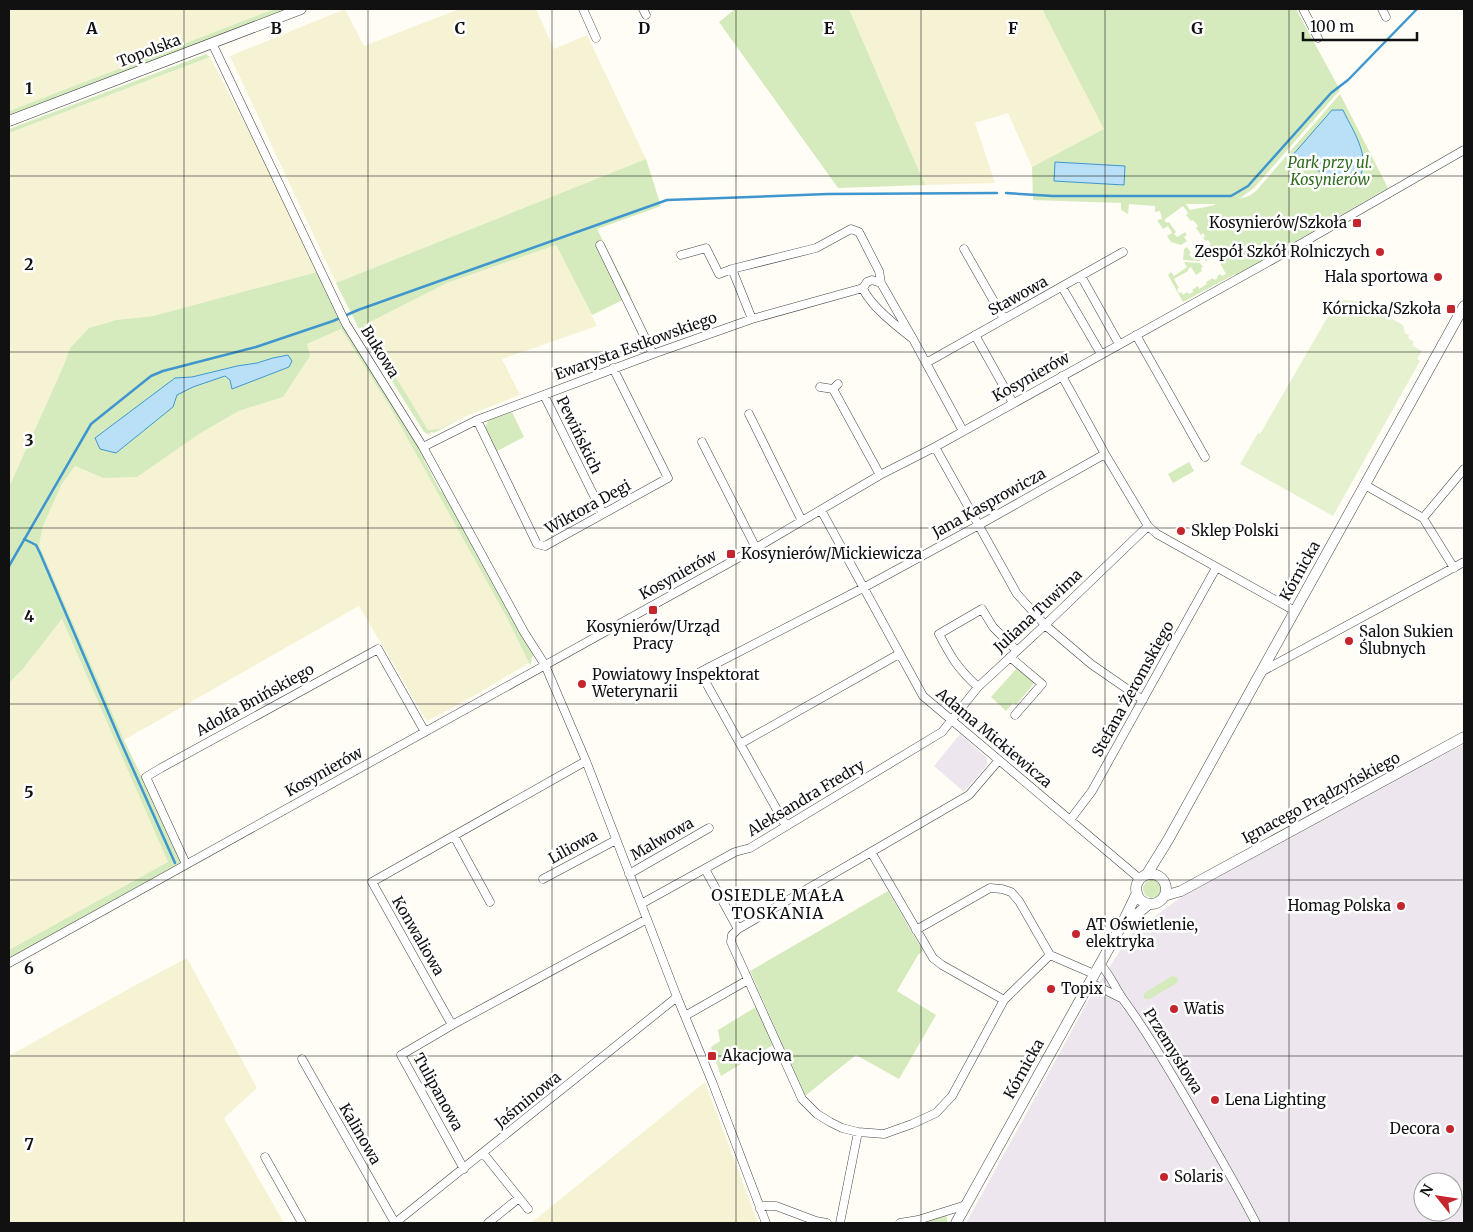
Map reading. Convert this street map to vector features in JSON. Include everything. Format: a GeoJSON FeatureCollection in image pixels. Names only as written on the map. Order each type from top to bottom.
{"type":"FeatureCollection","features":[{"type":"Feature","properties":{"kind":"street","name":"Topolska"},"geometry":{"type":"LineString","coordinates":[[9,121],[301,9]]}},
{"type":"Feature","properties":{"kind":"street"},"geometry":{"type":"LineString","coordinates":[[582,9],[596,38]]}},
{"type":"Feature","properties":{"kind":"street"},"geometry":{"type":"LineString","coordinates":[[1304,9],[1318,38]]}},
{"type":"Feature","properties":{"kind":"street"},"geometry":{"type":"LineString","coordinates":[[1382,9],[1386,17]]}},
{"type":"Feature","properties":{"kind":"street","name":"Bukowa"},"geometry":{"type":"LineString","coordinates":[[212,43],[346,324],[423,447],[524,632],[545,665]]}},
{"type":"Feature","properties":{"kind":"street","name":"Kosynierów"},"geometry":{"type":"LineString","coordinates":[[9,964],[756,548],[880,475],[1297,246],[1464,150]]}},
{"type":"Feature","properties":{"kind":"street"},"geometry":{"type":"LineString","coordinates":[[681,255],[706,248],[719,274],[816,248],[851,229],[859,232],[879,271],[881,283],[914,339],[962,431]]}},
{"type":"Feature","properties":{"kind":"street"},"geometry":{"type":"LineString","coordinates":[[600,245],[653,354]]}},
{"type":"Feature","properties":{"kind":"street"},"geometry":{"type":"LineString","coordinates":[[964,249],[1004,319]]}},
{"type":"Feature","properties":{"kind":"street","name":"Stawowa"},"geometry":{"type":"LineString","coordinates":[[926,363],[1123,252]]}},
{"type":"Feature","properties":{"kind":"street"},"geometry":{"type":"LineString","coordinates":[[732,269],[752,319]]}},
{"type":"Feature","properties":{"kind":"street"},"geometry":{"type":"LineString","coordinates":[[1081,276],[1119,344]]}},
{"type":"Feature","properties":{"kind":"street","name":"Ewarysta Estkowskiego"},"geometry":{"type":"LineString","coordinates":[[423,447],[476,420],[612,368],[752,319],[863,288],[867,282],[872,280],[881,283]]}},
{"type":"Feature","properties":{"kind":"street"},"geometry":{"type":"LineString","coordinates":[[1062,287],[1101,354]]}},
{"type":"Feature","properties":{"kind":"street"},"geometry":{"type":"LineString","coordinates":[[863,288],[874,304],[914,339]]}},
{"type":"Feature","properties":{"kind":"street","name":"Kórnicka"},"geometry":{"type":"LineString","coordinates":[[1143,877],[1162,850],[1464,306]]}},
{"type":"Feature","properties":{"kind":"street"},"geometry":{"type":"LineString","coordinates":[[975,335],[1013,403]]}},
{"type":"Feature","properties":{"kind":"street"},"geometry":{"type":"LineString","coordinates":[[1136,335],[1205,457]]}},
{"type":"Feature","properties":{"kind":"street","name":"Wiktora Degi"},"geometry":{"type":"LineString","coordinates":[[476,420],[537,544],[545,546],[668,478],[612,368]]}},
{"type":"Feature","properties":{"kind":"street"},"geometry":{"type":"LineString","coordinates":[[1062,376],[1148,526],[1157,534],[1216,568],[1296,611]]}},
{"type":"Feature","properties":{"kind":"street"},"geometry":{"type":"LineString","coordinates":[[820,388],[836,387],[880,475]]}},
{"type":"Feature","properties":{"kind":"street","name":"Pewińskich"},"geometry":{"type":"LineString","coordinates":[[544,395],[603,514]]}},
{"type":"Feature","properties":{"kind":"street"},"geometry":{"type":"LineString","coordinates":[[749,414],[802,521]]}},
{"type":"Feature","properties":{"kind":"street"},"geometry":{"type":"LineString","coordinates":[[702,442],[756,548]]}},
{"type":"Feature","properties":{"kind":"street"},"geometry":{"type":"LineString","coordinates":[[935,446],[1017,594],[1046,625],[1090,664],[1142,700]]}},
{"type":"Feature","properties":{"kind":"street","name":"Jana Kasprowicza"},"geometry":{"type":"LineString","coordinates":[[740,744],[700,672],[863,588],[1105,454]]}},
{"type":"Feature","properties":{"kind":"street"},"geometry":{"type":"LineString","coordinates":[[1423,518],[1464,470]]}},
{"type":"Feature","properties":{"kind":"street"},"geometry":{"type":"LineString","coordinates":[[1365,485],[1423,518],[1454,568]]}},
{"type":"Feature","properties":{"kind":"street","name":"Adama Mickiewicza"},"geometry":{"type":"LineString","coordinates":[[821,510],[923,696],[1070,820],[1143,877]]}},
{"type":"Feature","properties":{"kind":"street","name":"Juliana Tuwima"},"geometry":{"type":"LineString","coordinates":[[951,720],[978,687],[1046,625],[1148,526]]}},
{"type":"Feature","properties":{"kind":"street"},"geometry":{"type":"LineString","coordinates":[[1261,672],[1464,562]]}},
{"type":"Feature","properties":{"kind":"street","name":"Stefana Żeromskiego"},"geometry":{"type":"LineString","coordinates":[[1070,820],[1092,791],[1216,568]]}},
{"type":"Feature","properties":{"kind":"street"},"geometry":{"type":"LineString","coordinates":[[978,687],[951,658],[939,634],[982,609],[992,627],[1042,684],[1015,715]]}},
{"type":"Feature","properties":{"kind":"street","name":"Adolfa Bnińskiego"},"geometry":{"type":"LineString","coordinates":[[186,864],[146,777],[378,648],[425,732]]}},
{"type":"Feature","properties":{"kind":"street"},"geometry":{"type":"LineString","coordinates":[[1273,650],[1287,657]]}},
{"type":"Feature","properties":{"kind":"street"},"geometry":{"type":"LineString","coordinates":[[786,826],[740,744],[899,654]]}},
{"type":"Feature","properties":{"kind":"street"},"geometry":{"type":"LineString","coordinates":[[545,665],[586,761],[677,997],[710,1075],[766,1223]]}},
{"type":"Feature","properties":{"kind":"street","name":"Aleksandra Fredry"},"geometry":{"type":"LineString","coordinates":[[641,904],[735,852],[750,848],[942,732],[951,720]]}},
{"type":"Feature","properties":{"kind":"street","name":"Ignacego Prądzyńskiego"},"geometry":{"type":"LineString","coordinates":[[1165,891],[1191,885],[1464,737]]}},
{"type":"Feature","properties":{"kind":"street"},"geometry":{"type":"LineString","coordinates":[[916,930],[990,888],[1002,889],[1011,892],[1019,901],[1050,955],[1004,1000],[952,1096],[936,1113],[884,1134],[858,1132],[842,1128],[818,1114],[802,1100],[731,942],[732,935],[738,929],[969,795],[999,760]]}},
{"type":"Feature","properties":{"kind":"street","name":"Konwaliowa"},"geometry":{"type":"LineString","coordinates":[[452,1025],[372,882],[586,761]]}},
{"type":"Feature","properties":{"kind":"street","name":"Malwowa"},"geometry":{"type":"LineString","coordinates":[[629,874],[709,828]]}},
{"type":"Feature","properties":{"kind":"street"},"geometry":{"type":"LineString","coordinates":[[454,836],[490,902]]}},
{"type":"Feature","properties":{"kind":"street","name":"Liliowa"},"geometry":{"type":"LineString","coordinates":[[543,880],[616,840]]}},
{"type":"Feature","properties":{"kind":"street","name":"Kórnicka"},"geometry":{"type":"LineString","coordinates":[[1159,876],[1162,850]]}},
{"type":"Feature","properties":{"kind":"street"},"geometry":{"type":"LineString","coordinates":[[871,852],[933,958],[1004,1000]]}},
{"type":"Feature","properties":{"kind":"street"},"geometry":{"type":"LineString","coordinates":[[705,869],[738,929]]}},
{"type":"Feature","properties":{"kind":"street"},"geometry":{"type":"LineString","coordinates":[[1154,874],[1159,876],[1165,891],[1157,902],[1149,904],[1141,899],[1137,893],[1138,883],[1143,877],[1154,874]]}},
{"type":"Feature","properties":{"kind":"street","name":"Kórnicka"},"geometry":{"type":"LineString","coordinates":[[956,1223],[1119,930],[1137,893]]}},
{"type":"Feature","properties":{"kind":"street","name":"Kórnicka"},"geometry":{"type":"LineString","coordinates":[[1119,930],[1149,904]]}},
{"type":"Feature","properties":{"kind":"street"},"geometry":{"type":"LineString","coordinates":[[452,1025],[647,920]]}},
{"type":"Feature","properties":{"kind":"street","name":"Przemysłowa"},"geometry":{"type":"LineString","coordinates":[[1050,955],[1092,978],[1123,999]]}},
{"type":"Feature","properties":{"kind":"street","name":"Przemysłowa"},"geometry":{"type":"LineString","coordinates":[[1100,964],[1109,973],[1123,999],[1144,1029],[1183,1093],[1234,1180],[1256,1223]]}},
{"type":"Feature","properties":{"kind":"street"},"geometry":{"type":"LineString","coordinates":[[685,1016],[748,980]]}},
{"type":"Feature","properties":{"kind":"street","name":"Jaśminowa"},"geometry":{"type":"LineString","coordinates":[[395,1223],[677,997]]}},
{"type":"Feature","properties":{"kind":"street","name":"Tulipanowa"},"geometry":{"type":"LineString","coordinates":[[452,1025],[401,1055],[464,1168]]}},
{"type":"Feature","properties":{"kind":"street","name":"Kalinowa"},"geometry":{"type":"LineString","coordinates":[[302,1059],[395,1223]]}},
{"type":"Feature","properties":{"kind":"street"},"geometry":{"type":"LineString","coordinates":[[840,1223],[858,1132]]}},
{"type":"Feature","properties":{"kind":"street"},"geometry":{"type":"LineString","coordinates":[[484,1153],[528,1209]]}},
{"type":"Feature","properties":{"kind":"street"},"geometry":{"type":"LineString","coordinates":[[265,1157],[302,1223]]}},
{"type":"Feature","properties":{"kind":"street"},"geometry":{"type":"LineString","coordinates":[[488,1223],[520,1198]]}},
{"type":"Feature","properties":{"kind":"street"},"geometry":{"type":"LineString","coordinates":[[900,1223],[918,1220],[966,1205]]}},
{"type":"Feature","properties":{"kind":"street"},"geometry":{"type":"LineString","coordinates":[[760,1209],[764,1206],[776,1206],[816,1221],[827,1223]]}},
{"type":"Feature","properties":{"kind":"shaded area"},"geometry":{"type":"Polygon","coordinates":[[[9,9],[274,9],[9,111],[9,9]]]}},
{"type":"Feature","properties":{"kind":"shaded area"},"geometry":{"type":"Polygon","coordinates":[[[345,9],[364,46],[459,9],[536,9],[554,49],[587,35],[646,159],[336,283],[230,56],[345,9]]]}},
{"type":"Feature","properties":{"kind":"shaded area"},"geometry":{"type":"Polygon","coordinates":[[[849,9],[1042,9],[1105,129],[1032,167],[1008,113],[975,123],[995,183],[925,185],[849,9]]]}},
{"type":"Feature","properties":{"kind":"shaded area"},"geometry":{"type":"Polygon","coordinates":[[[210,57],[259,151],[317,272],[153,316],[116,320],[89,328],[70,348],[9,487],[9,133],[210,57]]]}},
{"type":"Feature","properties":{"kind":"shaded area"},"geometry":{"type":"Polygon","coordinates":[[[556,245],[597,326],[502,359],[520,395],[439,429],[428,430],[363,325],[447,283],[556,245]]]}},
{"type":"Feature","properties":{"kind":"shaded area"},"geometry":{"type":"Polygon","coordinates":[[[341,329],[390,407],[507,618],[529,663],[427,721],[359,606],[124,740],[39,545],[43,526],[62,484],[75,466],[103,478],[199,434],[239,411],[283,397],[307,344],[341,329]]]}},
{"type":"Feature","properties":{"kind":"shaded area"},"geometry":{"type":"Polygon","coordinates":[[[62,619],[169,862],[9,950],[9,683],[22,670],[62,619]]]}},
{"type":"Feature","properties":{"kind":"shaded area"},"geometry":{"type":"Polygon","coordinates":[[[960,734],[987,758],[987,765],[964,792],[934,766],[960,734]]]}},
{"type":"Feature","properties":{"kind":"shaded area"},"geometry":{"type":"Polygon","coordinates":[[[1464,744],[1464,1223],[966,1223],[1092,994],[1130,935],[1181,897],[1464,744]]]}},
{"type":"Feature","properties":{"kind":"shaded area"},"geometry":{"type":"Polygon","coordinates":[[[187,958],[257,1088],[224,1118],[284,1223],[9,1223],[9,1056],[187,958]]]}},
{"type":"Feature","properties":{"kind":"shaded area"},"geometry":{"type":"Polygon","coordinates":[[[705,1082],[758,1223],[531,1223],[705,1082]]]}},
{"type":"Feature","properties":{"kind":"green space"},"geometry":{"type":"Polygon","coordinates":[[[274,9],[290,9],[9,118],[9,111],[274,9]]]}},
{"type":"Feature","properties":{"kind":"green space"},"geometry":{"type":"Polygon","coordinates":[[[735,9],[849,9],[925,185],[838,188],[719,22],[735,9]]]}},
{"type":"Feature","properties":{"kind":"green space","name":"Park przy ul. Kosynierów"},"geometry":{"type":"Polygon","coordinates":[[[1042,9],[1296,9],[1340,90],[1254,188],[1239,199],[1249,196],[1256,191],[1340,94],[1388,188],[1269,255],[1236,276],[1235,274],[1183,302],[1168,275],[1171,272],[1174,276],[1187,267],[1184,262],[1200,263],[1203,267],[1201,268],[1202,271],[1196,275],[1191,267],[1188,271],[1174,279],[1179,288],[1177,289],[1179,293],[1181,292],[1183,295],[1187,292],[1189,294],[1193,292],[1192,290],[1198,286],[1199,289],[1207,284],[1206,282],[1213,278],[1214,280],[1218,278],[1217,276],[1220,274],[1222,276],[1226,274],[1216,256],[1206,261],[1204,258],[1199,261],[1183,260],[1184,249],[1187,247],[1192,258],[1211,244],[1203,238],[1205,236],[1203,233],[1201,235],[1196,228],[1198,226],[1186,215],[1188,213],[1183,206],[1164,220],[1167,223],[1169,222],[1177,237],[1185,232],[1187,235],[1184,237],[1187,241],[1181,245],[1171,242],[1167,236],[1172,233],[1168,226],[1163,229],[1157,220],[1162,219],[1160,211],[1155,212],[1155,206],[1129,204],[1128,214],[1121,210],[1121,203],[1033,200],[1032,167],[1104,129],[1042,9]],[[1186,204],[1190,210],[1215,204],[1186,204]]]}},
{"type":"Feature","properties":{"kind":"green space"},"geometry":{"type":"Polygon","coordinates":[[[206,54],[210,57],[9,133],[9,129],[206,54]]]}},
{"type":"Feature","properties":{"kind":"green space"},"geometry":{"type":"Polygon","coordinates":[[[646,159],[661,206],[597,229],[631,296],[592,315],[556,245],[447,283],[364,325],[428,430],[439,429],[464,417],[434,433],[428,434],[424,432],[359,329],[336,283],[646,159]]]}},
{"type":"Feature","properties":{"kind":"green space"},"geometry":{"type":"Polygon","coordinates":[[[317,272],[344,328],[426,459],[424,460],[441,492],[443,491],[534,655],[531,665],[390,407],[341,329],[307,344],[310,356],[283,397],[239,411],[199,434],[137,477],[103,478],[75,466],[62,484],[43,526],[39,545],[124,740],[180,857],[181,864],[9,960],[9,950],[168,862],[62,619],[22,670],[9,683],[9,487],[70,348],[89,328],[116,320],[153,316],[317,272]],[[287,355],[192,377],[175,378],[111,427],[103,431],[116,453],[173,407],[177,395],[193,387],[226,376],[230,380],[233,389],[274,372],[292,361],[287,355]]]}},
{"type":"Feature","properties":{"kind":"green space"},"geometry":{"type":"Polygon","coordinates":[[[1338,299],[1362,302],[1403,325],[1405,333],[1409,335],[1408,338],[1414,342],[1412,345],[1422,351],[1417,359],[1420,361],[1333,516],[1240,464],[1258,433],[1260,434],[1338,299]]]}},
{"type":"Feature","properties":{"kind":"green space"},"geometry":{"type":"Polygon","coordinates":[[[512,412],[524,437],[497,451],[486,431],[486,425],[489,420],[512,412]]]}},
{"type":"Feature","properties":{"kind":"green space"},"geometry":{"type":"Polygon","coordinates":[[[1189,462],[1194,471],[1173,483],[1168,474],[1189,462]]]}},
{"type":"Feature","properties":{"kind":"green space"},"geometry":{"type":"Polygon","coordinates":[[[1017,668],[1034,683],[1016,705],[1013,703],[1006,711],[991,697],[1017,668]]]}},
{"type":"Feature","properties":{"kind":"green space"},"geometry":{"type":"Polygon","coordinates":[[[1152,880],[1158,883],[1161,889],[1158,895],[1152,898],[1146,895],[1143,889],[1146,883],[1152,880]]]}},
{"type":"Feature","properties":{"kind":"green space"},"geometry":{"type":"Polygon","coordinates":[[[888,891],[923,951],[918,955],[897,991],[936,1015],[899,1079],[856,1055],[805,1096],[750,971],[888,891]]]}},
{"type":"Feature","properties":{"kind":"green space"},"geometry":{"type":"Polygon","coordinates":[[[1172,976],[1178,979],[1177,983],[1150,999],[1144,999],[1146,992],[1172,976]]]}},
{"type":"Feature","properties":{"kind":"green space"},"geometry":{"type":"Polygon","coordinates":[[[756,1007],[773,1045],[721,1076],[711,1047],[720,1041],[718,1030],[756,1007]]]}},
{"type":"Feature","properties":{"kind":"green space"},"geometry":{"type":"Polygon","coordinates":[[[946,1215],[948,1223],[923,1223],[946,1215]]]}},
{"type":"Feature","properties":{"kind":"water"},"geometry":{"type":"Polygon","coordinates":[[[1332,110],[1343,110],[1361,149],[1363,159],[1362,170],[1357,179],[1353,181],[1327,175],[1291,157],[1332,110]]]}},
{"type":"Feature","properties":{"kind":"water"},"geometry":{"type":"Polygon","coordinates":[[[1055,162],[1125,166],[1124,185],[1054,181],[1055,162]]]}},
{"type":"Feature","properties":{"kind":"water"},"geometry":{"type":"Polygon","coordinates":[[[288,355],[292,361],[289,367],[232,389],[230,380],[225,376],[193,387],[177,395],[173,407],[116,453],[100,449],[95,438],[175,378],[192,377],[288,355]]]}},
{"type":"Feature","properties":{"kind":"waterway"},"geometry":{"type":"LineString","coordinates":[[1006,193],[1053,196],[1231,196],[1248,186],[1331,93],[1348,80],[1417,9]]}},
{"type":"Feature","properties":{"kind":"waterway"},"geometry":{"type":"LineString","coordinates":[[9,566],[91,424],[151,376],[163,371],[256,347],[333,321],[358,310],[667,200],[828,194],[997,193]]}},
{"type":"Feature","properties":{"kind":"waterway"},"geometry":{"type":"LineString","coordinates":[[24,539],[36,545],[40,553],[175,863]]}},
{"type":"Feature","properties":{"kind":"place","name":"Kosynierów/Szkoła"},"geometry":{"type":"Point","coordinates":[1357,223]}},
{"type":"Feature","properties":{"kind":"place","name":"Zespół Szkół Rolniczych"},"geometry":{"type":"Point","coordinates":[1380,252]}},
{"type":"Feature","properties":{"kind":"place","name":"Hala sportowa"},"geometry":{"type":"Point","coordinates":[1438,277]}},
{"type":"Feature","properties":{"kind":"place","name":"Kórnicka/Szkoła"},"geometry":{"type":"Point","coordinates":[1451,309]}},
{"type":"Feature","properties":{"kind":"place","name":"Sklep Polski"},"geometry":{"type":"Point","coordinates":[1181,531]}},
{"type":"Feature","properties":{"kind":"place","name":"Kosynierów/Mickiewicza"},"geometry":{"type":"Point","coordinates":[731,554]}},
{"type":"Feature","properties":{"kind":"place","name":"Kosynierów/Urząd Pracy"},"geometry":{"type":"Point","coordinates":[653,610]}},
{"type":"Feature","properties":{"kind":"place","name":"Salon Sukien Ślubnych"},"geometry":{"type":"Point","coordinates":[1349,641]}},
{"type":"Feature","properties":{"kind":"place","name":"Powiatowy Inspektorat Weterynarii"},"geometry":{"type":"Point","coordinates":[582,684]}},
{"type":"Feature","properties":{"kind":"place","name":"Homag Polska"},"geometry":{"type":"Point","coordinates":[1401,906]}},
{"type":"Feature","properties":{"kind":"place","name":"AT Oświetlenie, elektryka"},"geometry":{"type":"Point","coordinates":[1076,934]}},
{"type":"Feature","properties":{"kind":"place","name":"Topix"},"geometry":{"type":"Point","coordinates":[1051,989]}},
{"type":"Feature","properties":{"kind":"place","name":"Watis"},"geometry":{"type":"Point","coordinates":[1174,1009]}},
{"type":"Feature","properties":{"kind":"place","name":"Akacjowa"},"geometry":{"type":"Point","coordinates":[712,1056]}},
{"type":"Feature","properties":{"kind":"place","name":"Lena Lighting"},"geometry":{"type":"Point","coordinates":[1215,1100]}},
{"type":"Feature","properties":{"kind":"place","name":"Decora"},"geometry":{"type":"Point","coordinates":[1450,1129]}},
{"type":"Feature","properties":{"kind":"place","name":"Solaris"},"geometry":{"type":"Point","coordinates":[1164,1177]}},
{"type":"Feature","properties":{"kind":"district","name":"OSIEDLE MAŁA TOSKANIA"},"geometry":{"type":"Point","coordinates":[778,904]}}]}
